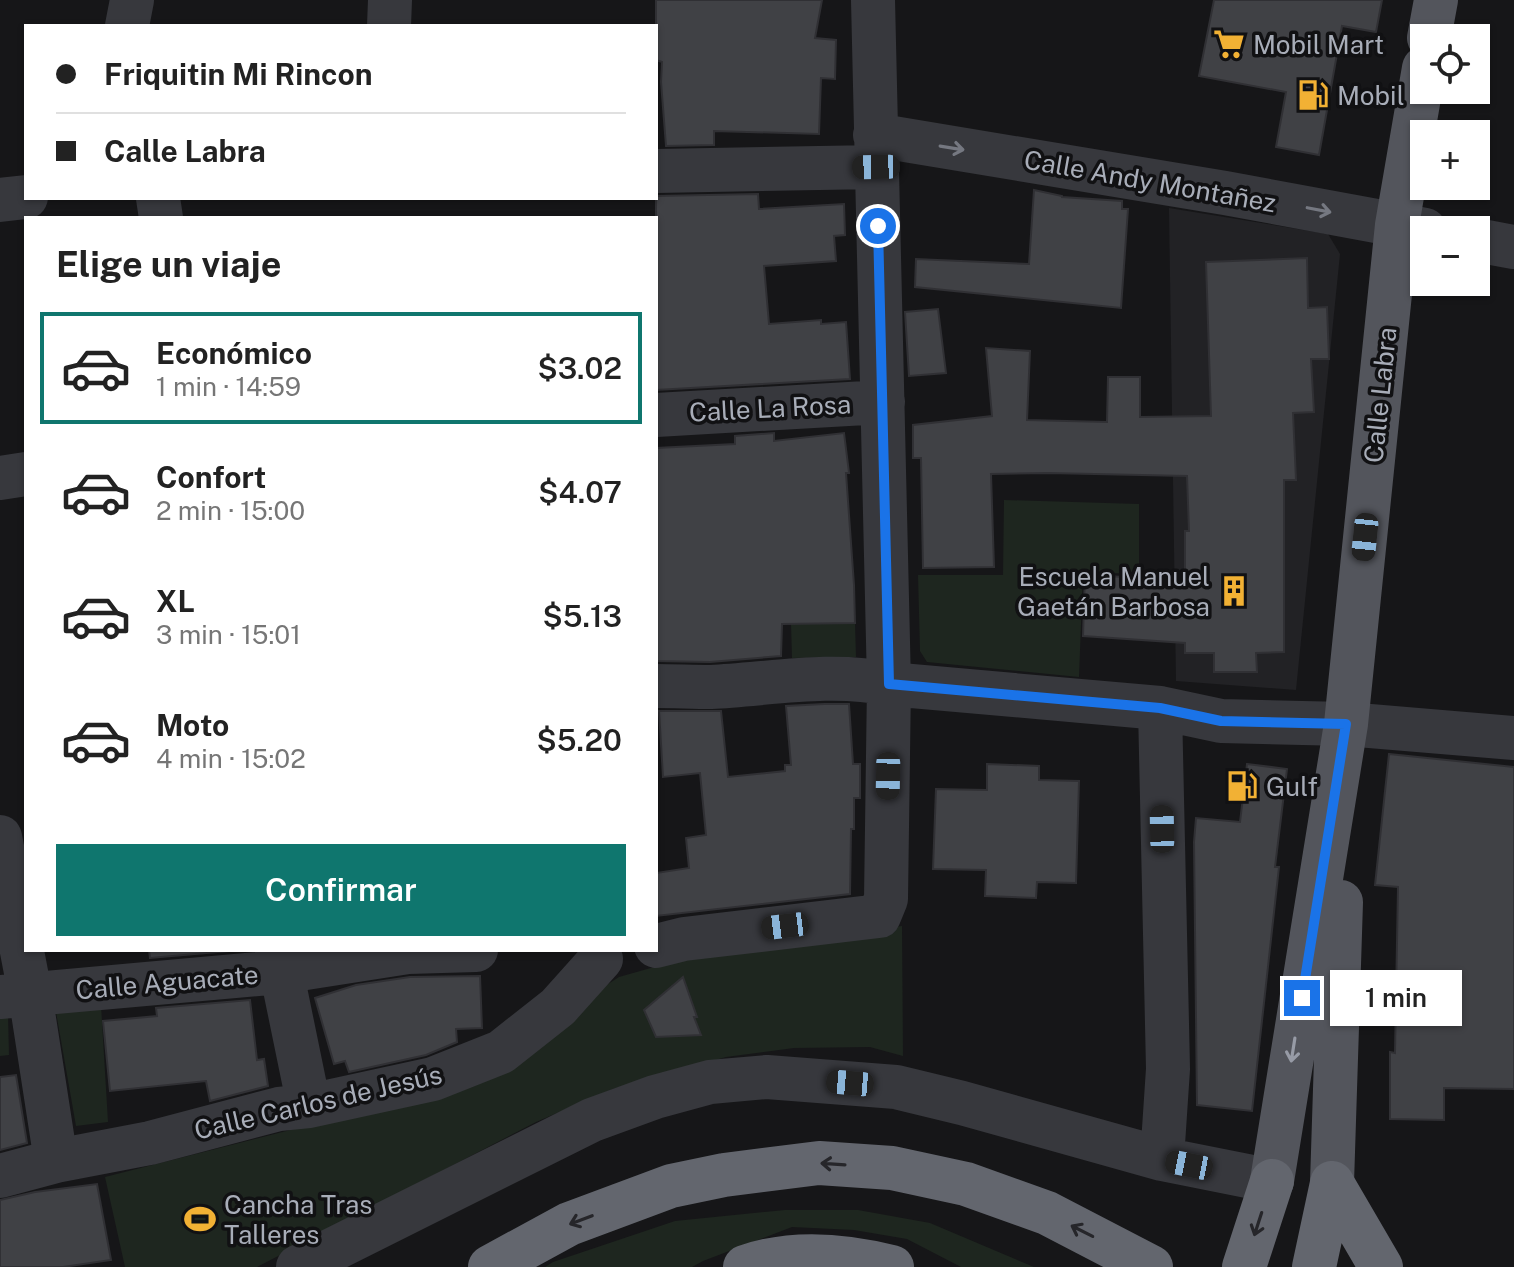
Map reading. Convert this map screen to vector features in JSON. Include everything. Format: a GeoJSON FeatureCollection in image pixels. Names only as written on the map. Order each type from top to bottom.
{"type":"FeatureCollection","features":[{"type":"Feature","properties":{"kind":"highway"},"geometry":{"type":"LineString","coordinates":[[490,1267],[569,1224],[671,1186],[724,1175],[819,1163],[892,1168],[966,1184],[1047,1213],[1151,1267]]}},
{"type":"Feature","properties":{"kind":"highway"},"geometry":{"type":"LineString","coordinates":[[1244,1267],[1272,1181]]}},
{"type":"Feature","properties":{"kind":"highway"},"geometry":{"type":"LineString","coordinates":[[1314,1267],[1332,1183]]}},
{"type":"Feature","properties":{"kind":"highway"},"geometry":{"type":"LineString","coordinates":[[1332,1183],[1381,1267]]}},
{"type":"Feature","properties":{"kind":"highway"},"geometry":{"type":"LineString","coordinates":[[745,1267],[790,1257],[831,1256],[892,1267]]}},
{"type":"Feature","properties":{"kind":"main road"},"geometry":{"type":"LineString","coordinates":[[1432,24],[1436,0]]}},
{"type":"Feature","properties":{"kind":"main road","name":"Calle Labra"},"geometry":{"type":"LineString","coordinates":[[1412,216],[1421,104]]}},
{"type":"Feature","properties":{"kind":"main road","name":"Calle Labra"},"geometry":{"type":"LineString","coordinates":[[1272,1181],[1346,724],[1410,235]]}},
{"type":"Feature","properties":{"kind":"main road","name":"Calle Labra"},"geometry":{"type":"LineString","coordinates":[[1332,1183],[1346,724]]}},
{"type":"Feature","properties":{"kind":"street"},"geometry":{"type":"LineString","coordinates":[[127,24],[132,0]]}},
{"type":"Feature","properties":{"kind":"street"},"geometry":{"type":"LineString","coordinates":[[389,24],[390,0]]}},
{"type":"Feature","properties":{"kind":"street"},"geometry":{"type":"LineString","coordinates":[[658,946],[684,939],[879,916],[886,899],[889,684],[873,0]]}},
{"type":"Feature","properties":{"kind":"street","name":"Calle Andy Montañez"},"geometry":{"type":"LineString","coordinates":[[658,171],[876,151],[1225,193],[1410,227]]}},
{"type":"Feature","properties":{"kind":"street"},"geometry":{"type":"LineString","coordinates":[[0,200],[24,197]]}},
{"type":"Feature","properties":{"kind":"street"},"geometry":{"type":"LineString","coordinates":[[1490,243],[1514,247]]}},
{"type":"Feature","properties":{"kind":"street","name":"Calle La Rosa"},"geometry":{"type":"LineString","coordinates":[[658,415],[883,402]]}},
{"type":"Feature","properties":{"kind":"street"},"geometry":{"type":"LineString","coordinates":[[0,478],[24,474]]}},
{"type":"Feature","properties":{"kind":"street"},"geometry":{"type":"LineString","coordinates":[[658,686],[709,687],[865,679],[889,684],[1160,708],[1221,721],[1346,724],[1514,738]]}},
{"type":"Feature","properties":{"kind":"street"},"geometry":{"type":"LineString","coordinates":[[1160,708],[1168,1069],[1162,1159]]}},
{"type":"Feature","properties":{"kind":"street"},"geometry":{"type":"LineString","coordinates":[[0,837],[15,995],[56,1161]]}},
{"type":"Feature","properties":{"kind":"street","name":"Calle Aguacate"},"geometry":{"type":"LineString","coordinates":[[15,995],[278,961],[408,952]]}},
{"type":"Feature","properties":{"kind":"street","name":"Calle Carlos de Jesús"},"geometry":{"type":"LineString","coordinates":[[0,1176],[56,1161],[150,1143],[279,1109],[309,1106],[433,1079],[501,1052],[558,1007],[603,953]]}},
{"type":"Feature","properties":{"kind":"street"},"geometry":{"type":"LineString","coordinates":[[278,961],[309,1106]]}},
{"type":"Feature","properties":{"kind":"street"},"geometry":{"type":"LineString","coordinates":[[298,1267],[592,1120],[655,1097],[710,1082],[767,1077],[896,1087],[1162,1159],[1272,1181]]}},
{"type":"Feature","properties":{"kind":"shaded area"},"geometry":{"type":"Polygon","coordinates":[[[1169,208],[1328,234],[1340,254],[1296,690],[1176,681],[1169,208]]]}},
{"type":"Feature","properties":{"kind":"shaded area"},"geometry":{"type":"Polygon","coordinates":[[[1004,500],[1139,504],[1139,574],[1083,572],[1079,677],[927,662],[920,651],[918,575],[1003,575],[1004,500]]]}},
{"type":"Feature","properties":{"kind":"shaded area"},"geometry":{"type":"Polygon","coordinates":[[[855,623],[856,657],[792,658],[791,624],[855,623]]]}},
{"type":"Feature","properties":{"kind":"shaded area"},"geometry":{"type":"Polygon","coordinates":[[[902,926],[903,1056],[870,1047],[794,1048],[726,1057],[613,1089],[536,1122],[257,1267],[125,1267],[105,1177],[440,1092],[619,977],[718,949],[902,926]]]}},
{"type":"Feature","properties":{"kind":"shaded area"},"geometry":{"type":"Polygon","coordinates":[[[101,1005],[108,1122],[76,1126],[56,1012],[101,1005]]]}},
{"type":"Feature","properties":{"kind":"shaded area"},"geometry":{"type":"Polygon","coordinates":[[[8,1014],[9,1055],[0,1056],[0,1015],[8,1014]]]}},
{"type":"Feature","properties":{"kind":"shaded area"},"geometry":{"type":"Polygon","coordinates":[[[785,1210],[858,1210],[930,1223],[1034,1267],[961,1267],[907,1239],[854,1230],[792,1227],[692,1267],[545,1267],[675,1221],[785,1210]]]}},
{"type":"Feature","properties":{"kind":"building"},"geometry":{"type":"Polygon","coordinates":[[[656,0],[822,0],[815,38],[836,40],[835,79],[821,78],[819,134],[714,131],[714,145],[666,146],[662,62],[658,61],[656,0]]]}},
{"type":"Feature","properties":{"kind":"building"},"geometry":{"type":"Polygon","coordinates":[[[1214,0],[1382,0],[1376,32],[1342,26],[1319,155],[1276,147],[1286,92],[1199,76],[1214,0]]]}},
{"type":"Feature","properties":{"kind":"building"},"geometry":{"type":"Polygon","coordinates":[[[1034,190],[1062,197],[1122,201],[1122,209],[1128,209],[1121,308],[915,287],[916,259],[1029,264],[1034,190]]]}},
{"type":"Feature","properties":{"kind":"building"},"geometry":{"type":"Polygon","coordinates":[[[758,194],[759,209],[844,204],[845,235],[834,236],[836,261],[764,266],[769,324],[821,320],[821,324],[846,322],[850,379],[658,390],[658,196],[758,194]]]}},
{"type":"Feature","properties":{"kind":"building"},"geometry":{"type":"Polygon","coordinates":[[[1307,258],[1308,308],[1327,307],[1329,359],[1311,359],[1314,412],[1293,413],[1296,480],[1284,480],[1284,652],[1256,653],[1257,672],[1214,672],[1214,653],[1185,653],[1185,643],[1083,636],[1085,575],[1185,580],[1185,531],[1189,531],[1187,476],[991,474],[994,567],[923,568],[921,458],[913,458],[913,425],[992,416],[986,348],[1030,351],[1027,420],[1107,422],[1108,377],[1140,377],[1140,417],[1211,416],[1206,262],[1307,258]]]}},
{"type":"Feature","properties":{"kind":"building"},"geometry":{"type":"Polygon","coordinates":[[[938,309],[946,373],[909,376],[905,312],[938,309]]]}},
{"type":"Feature","properties":{"kind":"building"},"geometry":{"type":"Polygon","coordinates":[[[774,433],[774,441],[844,433],[849,473],[846,473],[855,623],[782,624],[781,656],[710,662],[658,661],[658,448],[735,444],[735,436],[774,433]]]}},
{"type":"Feature","properties":{"kind":"building"},"geometry":{"type":"Polygon","coordinates":[[[849,704],[853,764],[860,764],[860,798],[854,798],[854,829],[851,829],[850,894],[658,916],[658,873],[689,868],[686,838],[706,835],[700,773],[663,777],[659,711],[721,711],[728,777],[785,771],[785,765],[791,765],[786,706],[849,704]]]}},
{"type":"Feature","properties":{"kind":"building"},"geometry":{"type":"Polygon","coordinates":[[[1389,754],[1514,767],[1514,1089],[1444,1088],[1444,1120],[1390,1119],[1390,1052],[1395,1053],[1398,887],[1375,885],[1389,754]]]}},
{"type":"Feature","properties":{"kind":"building"},"geometry":{"type":"Polygon","coordinates":[[[987,764],[1039,766],[1039,780],[1079,781],[1076,883],[1037,882],[1036,898],[985,896],[986,870],[933,869],[936,789],[987,790],[987,764]]]}},
{"type":"Feature","properties":{"kind":"building"},"geometry":{"type":"Polygon","coordinates":[[[1247,764],[1287,769],[1252,1111],[1197,1105],[1196,818],[1240,822],[1247,764]]]}},
{"type":"Feature","properties":{"kind":"building"},"geometry":{"type":"Polygon","coordinates":[[[149,952],[218,952],[150,958],[149,952]]]}},
{"type":"Feature","properties":{"kind":"building"},"geometry":{"type":"Polygon","coordinates":[[[480,976],[482,1028],[456,1029],[457,1042],[426,1055],[349,1072],[345,1061],[334,1064],[315,998],[356,985],[410,977],[480,976]]]}},
{"type":"Feature","properties":{"kind":"building"},"geometry":{"type":"Polygon","coordinates":[[[683,977],[701,1035],[656,1037],[644,1010],[683,977]]]}},
{"type":"Feature","properties":{"kind":"building"},"geometry":{"type":"Polygon","coordinates":[[[250,1000],[257,1060],[264,1059],[268,1086],[210,1101],[206,1081],[110,1091],[103,1021],[157,1016],[156,1008],[250,1000]]]}},
{"type":"Feature","properties":{"kind":"building"},"geometry":{"type":"Polygon","coordinates":[[[16,1075],[27,1143],[0,1150],[0,1077],[16,1075]]]}},
{"type":"Feature","properties":{"kind":"building"},"geometry":{"type":"Polygon","coordinates":[[[97,1184],[111,1260],[63,1267],[0,1267],[0,1200],[97,1184]]]}},
{"type":"Feature","properties":{"kind":"place","name":"Mobil Mart"},"geometry":{"type":"Point","coordinates":[1229,44]}},
{"type":"Feature","properties":{"kind":"place","name":"Mobil"},"geometry":{"type":"Point","coordinates":[1313,95]}},
{"type":"Feature","properties":{"kind":"place","name":"Escuela Manuel Gaetán Barbosa"},"geometry":{"type":"Point","coordinates":[1234,591]}},
{"type":"Feature","properties":{"kind":"place","name":"Gulf"},"geometry":{"type":"Point","coordinates":[1242,786]}},
{"type":"Feature","properties":{"kind":"place","name":"Cancha Tras Talleres"},"geometry":{"type":"Point","coordinates":[200,1219]}},
{"type":"Feature","properties":{"kind":"route"},"geometry":{"type":"LineString","coordinates":[[878,226],[889,684],[1160,708],[1221,721],[1346,724],[1302,998]]}}]}
